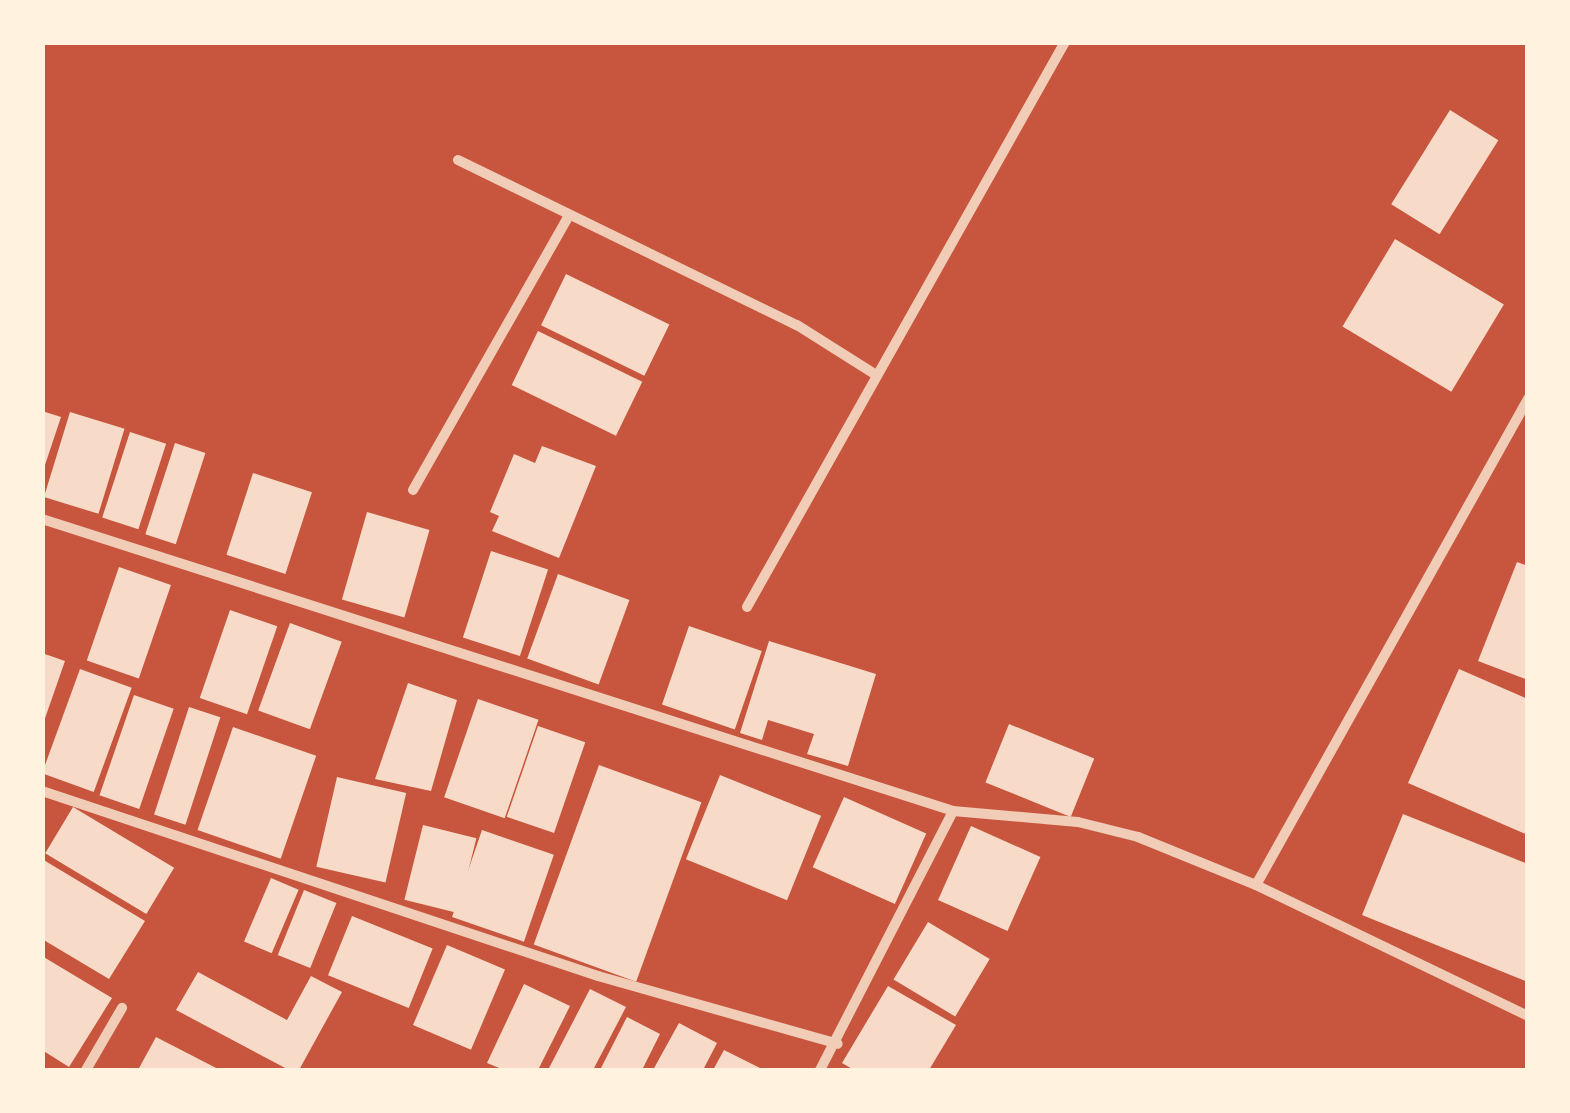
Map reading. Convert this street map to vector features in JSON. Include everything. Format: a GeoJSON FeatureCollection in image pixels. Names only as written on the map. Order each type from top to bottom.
{"type":"FeatureCollection","features":[{"type":"Feature","properties":{"kind":"street"},"geometry":{"type":"LineString","coordinates":[[747,607],[873,373],[1065,42]]}},
{"type":"Feature","properties":{"kind":"street"},"geometry":{"type":"LineString","coordinates":[[458,160],[797,324],[873,373]]}},
{"type":"Feature","properties":{"kind":"street"},"geometry":{"type":"LineString","coordinates":[[413,490],[569,215]]}},
{"type":"Feature","properties":{"kind":"street"},"geometry":{"type":"LineString","coordinates":[[1256,885],[1528,399]]}},
{"type":"Feature","properties":{"kind":"street"},"geometry":{"type":"LineString","coordinates":[[42,519],[953,811],[1078,822],[1138,837],[1256,885],[1528,1016]]}},
{"type":"Feature","properties":{"kind":"street"},"geometry":{"type":"LineString","coordinates":[[42,791],[598,976],[838,1044]]}},
{"type":"Feature","properties":{"kind":"street"},"geometry":{"type":"LineString","coordinates":[[820,1070],[838,1044],[953,811]]}},
{"type":"Feature","properties":{"kind":"street"},"geometry":{"type":"LineString","coordinates":[[86,1070],[122,1008]]}},
{"type":"Feature","properties":{"kind":"building"},"geometry":{"type":"Polygon","coordinates":[[[1450,110],[1498,140],[1440,234],[1391,204],[1450,110]]]}},
{"type":"Feature","properties":{"kind":"building"},"geometry":{"type":"Polygon","coordinates":[[[1395,239],[1504,304],[1451,392],[1342,326],[1395,239]]]}},
{"type":"Feature","properties":{"kind":"building"},"geometry":{"type":"Polygon","coordinates":[[[566,274],[669,324],[644,376],[541,325],[566,274]]]}},
{"type":"Feature","properties":{"kind":"building"},"geometry":{"type":"Polygon","coordinates":[[[538,331],[642,382],[616,436],[512,385],[538,331]]]}},
{"type":"Feature","properties":{"kind":"building"},"geometry":{"type":"Polygon","coordinates":[[[42,411],[61,417],[43,471],[42,471],[42,411]]]}},
{"type":"Feature","properties":{"kind":"building"},"geometry":{"type":"Polygon","coordinates":[[[70,412],[125,429],[98,514],[44,497],[70,412]]]}},
{"type":"Feature","properties":{"kind":"building"},"geometry":{"type":"Polygon","coordinates":[[[130,432],[166,444],[138,529],[102,518],[130,432]]]}},
{"type":"Feature","properties":{"kind":"building"},"geometry":{"type":"Polygon","coordinates":[[[175,443],[205,453],[176,544],[145,534],[175,443]]]}},
{"type":"Feature","properties":{"kind":"building"},"geometry":{"type":"Polygon","coordinates":[[[542,446],[596,466],[559,558],[492,531],[499,516],[490,512],[514,454],[535,463],[542,446]]]}},
{"type":"Feature","properties":{"kind":"building"},"geometry":{"type":"Polygon","coordinates":[[[253,473],[312,492],[285,574],[226,555],[253,473]]]}},
{"type":"Feature","properties":{"kind":"building"},"geometry":{"type":"Polygon","coordinates":[[[367,512],[429,530],[404,617],[342,599],[367,512]]]}},
{"type":"Feature","properties":{"kind":"building"},"geometry":{"type":"Polygon","coordinates":[[[491,551],[548,570],[520,656],[463,638],[491,551]]]}},
{"type":"Feature","properties":{"kind":"building"},"geometry":{"type":"Polygon","coordinates":[[[1517,562],[1528,566],[1528,680],[1478,661],[1517,562]]]}},
{"type":"Feature","properties":{"kind":"building"},"geometry":{"type":"Polygon","coordinates":[[[119,567],[171,585],[139,679],[87,661],[119,567]]]}},
{"type":"Feature","properties":{"kind":"building"},"geometry":{"type":"Polygon","coordinates":[[[558,574],[629,600],[599,685],[527,659],[558,574]]]}},
{"type":"Feature","properties":{"kind":"building"},"geometry":{"type":"Polygon","coordinates":[[[230,610],[277,626],[247,714],[200,698],[230,610]]]}},
{"type":"Feature","properties":{"kind":"building"},"geometry":{"type":"Polygon","coordinates":[[[290,623],[342,642],[310,729],[258,710],[290,623]]]}},
{"type":"Feature","properties":{"kind":"building"},"geometry":{"type":"Polygon","coordinates":[[[689,626],[762,651],[735,730],[662,704],[689,626]]]}},
{"type":"Feature","properties":{"kind":"building"},"geometry":{"type":"Polygon","coordinates":[[[769,641],[876,674],[848,766],[807,754],[814,734],[768,720],[762,740],[740,733],[769,641]]]}},
{"type":"Feature","properties":{"kind":"building"},"geometry":{"type":"Polygon","coordinates":[[[42,653],[65,661],[43,724],[42,724],[42,653]]]}},
{"type":"Feature","properties":{"kind":"building"},"geometry":{"type":"Polygon","coordinates":[[[80,669],[132,688],[94,792],[42,773],[80,669]]]}},
{"type":"Feature","properties":{"kind":"building"},"geometry":{"type":"Polygon","coordinates":[[[1459,669],[1528,699],[1528,835],[1408,783],[1459,669]]]}},
{"type":"Feature","properties":{"kind":"building"},"geometry":{"type":"Polygon","coordinates":[[[408,683],[457,700],[431,791],[375,779],[408,683]]]}},
{"type":"Feature","properties":{"kind":"building"},"geometry":{"type":"Polygon","coordinates":[[[134,695],[174,709],[139,809],[99,795],[134,695]]]}},
{"type":"Feature","properties":{"kind":"building"},"geometry":{"type":"Polygon","coordinates":[[[478,699],[539,720],[505,818],[444,797],[478,699]]]}},
{"type":"Feature","properties":{"kind":"building"},"geometry":{"type":"Polygon","coordinates":[[[189,707],[220,717],[185,825],[154,814],[189,707]]]}},
{"type":"Feature","properties":{"kind":"building"},"geometry":{"type":"Polygon","coordinates":[[[1009,724],[1094,758],[1071,817],[985,782],[1009,724]]]}},
{"type":"Feature","properties":{"kind":"building"},"geometry":{"type":"Polygon","coordinates":[[[538,726],[585,742],[554,833],[507,817],[538,726]]]}},
{"type":"Feature","properties":{"kind":"building"},"geometry":{"type":"Polygon","coordinates":[[[233,727],[316,756],[281,859],[198,830],[233,727]]]}},
{"type":"Feature","properties":{"kind":"building"},"geometry":{"type":"Polygon","coordinates":[[[599,765],[701,802],[636,982],[534,944],[599,765]]]}},
{"type":"Feature","properties":{"kind":"building"},"geometry":{"type":"Polygon","coordinates":[[[720,775],[821,816],[787,900],[686,859],[720,775]]]}},
{"type":"Feature","properties":{"kind":"building"},"geometry":{"type":"Polygon","coordinates":[[[337,777],[406,793],[385,883],[316,867],[337,777]]]}},
{"type":"Feature","properties":{"kind":"building"},"geometry":{"type":"Polygon","coordinates":[[[844,797],[926,834],[895,904],[813,867],[844,797]]]}},
{"type":"Feature","properties":{"kind":"building"},"geometry":{"type":"Polygon","coordinates":[[[73,807],[174,868],[146,914],[45,853],[73,807]]]}},
{"type":"Feature","properties":{"kind":"building"},"geometry":{"type":"Polygon","coordinates":[[[1403,814],[1528,864],[1528,982],[1362,915],[1403,814]]]}},
{"type":"Feature","properties":{"kind":"building"},"geometry":{"type":"Polygon","coordinates":[[[423,825],[476,838],[458,913],[404,900],[423,825]]]}},
{"type":"Feature","properties":{"kind":"building"},"geometry":{"type":"Polygon","coordinates":[[[971,826],[1040,857],[1007,931],[938,900],[971,826]]]}},
{"type":"Feature","properties":{"kind":"building"},"geometry":{"type":"Polygon","coordinates":[[[482,830],[554,855],[524,942],[452,917],[482,830]]]}},
{"type":"Feature","properties":{"kind":"building"},"geometry":{"type":"Polygon","coordinates":[[[42,859],[145,921],[109,979],[42,939],[42,859]]]}},
{"type":"Feature","properties":{"kind":"building"},"geometry":{"type":"Polygon","coordinates":[[[271,878],[299,890],[272,953],[244,942],[271,878]]]}},
{"type":"Feature","properties":{"kind":"building"},"geometry":{"type":"Polygon","coordinates":[[[304,890],[336,903],[310,968],[278,955],[304,890]]]}},
{"type":"Feature","properties":{"kind":"building"},"geometry":{"type":"Polygon","coordinates":[[[352,916],[433,949],[409,1008],[328,975],[352,916]]]}},
{"type":"Feature","properties":{"kind":"building"},"geometry":{"type":"Polygon","coordinates":[[[928,922],[990,959],[955,1017],[893,979],[928,922]]]}},
{"type":"Feature","properties":{"kind":"building"},"geometry":{"type":"Polygon","coordinates":[[[447,945],[505,970],[471,1050],[413,1025],[447,945]]]}},
{"type":"Feature","properties":{"kind":"building"},"geometry":{"type":"Polygon","coordinates":[[[42,956],[112,998],[69,1067],[42,1050],[42,956]]]}},
{"type":"Feature","properties":{"kind":"building"},"geometry":{"type":"Polygon","coordinates":[[[198,972],[287,1020],[311,976],[342,992],[299,1070],[289,1070],[176,1010],[198,972]]]}},
{"type":"Feature","properties":{"kind":"building"},"geometry":{"type":"Polygon","coordinates":[[[524,984],[570,1006],[538,1070],[504,1070],[487,1063],[524,984]]]}},
{"type":"Feature","properties":{"kind":"building"},"geometry":{"type":"Polygon","coordinates":[[[888,986],[956,1025],[929,1070],[854,1070],[842,1063],[888,986]]]}},
{"type":"Feature","properties":{"kind":"building"},"geometry":{"type":"Polygon","coordinates":[[[590,989],[626,1007],[593,1070],[548,1070],[590,989]]]}},
{"type":"Feature","properties":{"kind":"building"},"geometry":{"type":"Polygon","coordinates":[[[627,1017],[660,1034],[642,1070],[600,1070],[627,1017]]]}},
{"type":"Feature","properties":{"kind":"building"},"geometry":{"type":"Polygon","coordinates":[[[679,1023],[717,1043],[703,1070],[653,1070],[679,1023]]]}},
{"type":"Feature","properties":{"kind":"building"},"geometry":{"type":"Polygon","coordinates":[[[156,1037],[220,1070],[138,1070],[156,1037]]]}},
{"type":"Feature","properties":{"kind":"building"},"geometry":{"type":"Polygon","coordinates":[[[724,1050],[764,1070],[713,1070],[724,1050]]]}}]}
